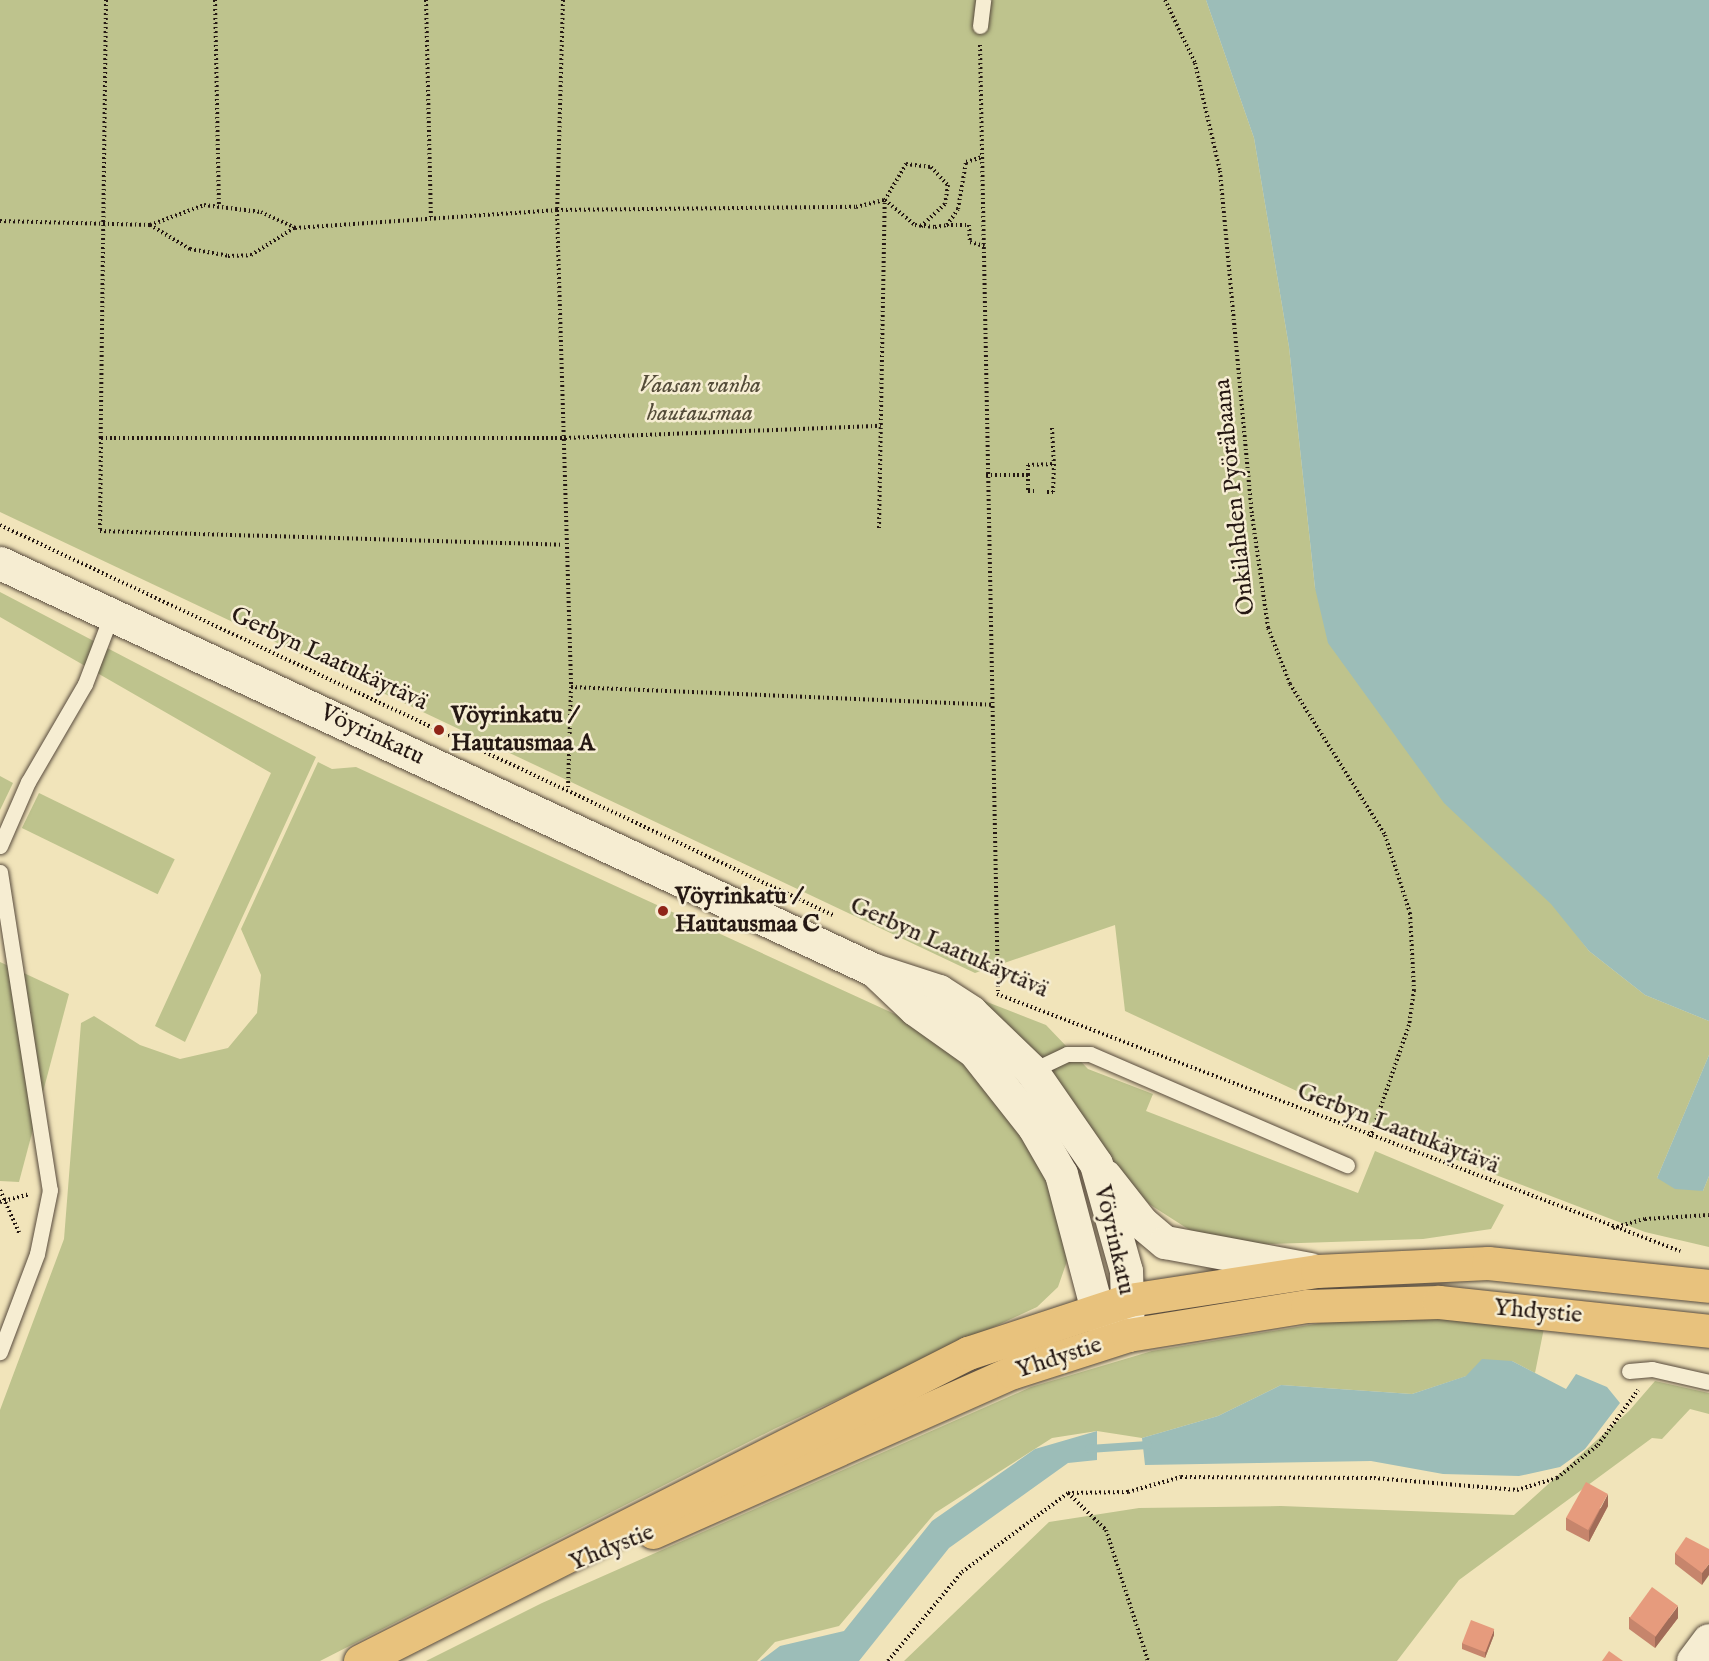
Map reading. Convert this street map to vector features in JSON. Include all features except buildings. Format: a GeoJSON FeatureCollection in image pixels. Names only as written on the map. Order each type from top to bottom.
{"type":"FeatureCollection","features":[{"type":"Feature","properties":{"kind":"main road","name":"Vöyrinkatu"},"geometry":{"type":"LineString","coordinates":[[0,563],[874,970],[915,1009],[1019,1080],[1095,1164],[1129,1300],[1128,1335],[1105,1328],[1097,1310],[1061,1174],[1019,1080]]}},
{"type":"Feature","properties":{"kind":"main road"},"geometry":{"type":"LineString","coordinates":[[1095,1164],[1142,1223],[1165,1242],[1317,1270]]}},
{"type":"Feature","properties":{"kind":"main road","name":"Yhdystie"},"geometry":{"type":"LineString","coordinates":[[360,1661],[968,1353],[1129,1300],[1317,1270],[1488,1263],[1597,1270],[1709,1286]]}},
{"type":"Feature","properties":{"kind":"main road","name":"Yhdystie"},"geometry":{"type":"LineString","coordinates":[[490,1596],[742,1497],[1013,1372],[1128,1335],[1307,1306],[1439,1302],[1669,1324],[1709,1331]]}},
{"type":"Feature","properties":{"kind":"street"},"geometry":{"type":"LineString","coordinates":[[1693,1661],[1709,1640]]}},
{"type":"Feature","properties":{"kind":"lane"},"geometry":{"type":"LineString","coordinates":[[980,26],[983,0]]}},
{"type":"Feature","properties":{"kind":"lane"},"geometry":{"type":"LineString","coordinates":[[0,846],[28,782],[86,684],[111,616]]}},
{"type":"Feature","properties":{"kind":"lane"},"geometry":{"type":"LineString","coordinates":[[0,872],[50,1190],[37,1254],[0,1352]]}},
{"type":"Feature","properties":{"kind":"lane"},"geometry":{"type":"LineString","coordinates":[[1019,1080],[1066,1054],[1090,1054],[1347,1165]]}},
{"type":"Feature","properties":{"kind":"lane"},"geometry":{"type":"LineString","coordinates":[[1629,1371],[1652,1370],[1709,1382]]}},
{"type":"Feature","properties":{"kind":"path"},"geometry":{"type":"LineString","coordinates":[[106,0],[106,226],[100,531],[562,545]]}},
{"type":"Feature","properties":{"kind":"path"},"geometry":{"type":"LineString","coordinates":[[215,0],[219,207]]}},
{"type":"Feature","properties":{"kind":"path"},"geometry":{"type":"LineString","coordinates":[[426,0],[431,219]]}},
{"type":"Feature","properties":{"kind":"path"},"geometry":{"type":"LineString","coordinates":[[563,0],[557,210],[566,438],[562,545],[571,687],[567,790]]}},
{"type":"Feature","properties":{"kind":"path","name":"Onkilahden Pyöräbaana"},"geometry":{"type":"LineString","coordinates":[[1165,0],[1195,63],[1220,171],[1252,515],[1268,628],[1290,684],[1385,835],[1410,914],[1414,990],[1409,1025],[1370,1138]]}},
{"type":"Feature","properties":{"kind":"path"},"geometry":{"type":"LineString","coordinates":[[980,26],[986,475],[998,994]]}},
{"type":"Feature","properties":{"kind":"path"},"geometry":{"type":"LineString","coordinates":[[947,225],[963,196],[966,162],[982,157]]}},
{"type":"Feature","properties":{"kind":"path"},"geometry":{"type":"LineString","coordinates":[[879,528],[885,200],[906,164],[938,172],[948,185],[947,197],[921,226]]}},
{"type":"Feature","properties":{"kind":"path"},"geometry":{"type":"LineString","coordinates":[[150,225],[190,249],[228,256],[251,255],[295,228],[557,210],[856,207],[885,200],[921,226],[969,225],[970,242],[984,246]]}},
{"type":"Feature","properties":{"kind":"path"},"geometry":{"type":"LineString","coordinates":[[0,221],[106,226],[150,225],[204,205],[261,212],[295,228]]}},
{"type":"Feature","properties":{"kind":"path"},"geometry":{"type":"LineString","coordinates":[[101,438],[566,438],[880,426]]}},
{"type":"Feature","properties":{"kind":"path"},"geometry":{"type":"LineString","coordinates":[[1047,492],[1053,492],[1052,428]]}},
{"type":"Feature","properties":{"kind":"path"},"geometry":{"type":"LineString","coordinates":[[1036,491],[1028,491],[1028,465],[1054,464]]}},
{"type":"Feature","properties":{"kind":"path"},"geometry":{"type":"LineString","coordinates":[[986,475],[1028,475]]}},
{"type":"Feature","properties":{"kind":"path","name":"Gerbyn Laatukäytävä"},"geometry":{"type":"LineString","coordinates":[[0,525],[843,920]]}},
{"type":"Feature","properties":{"kind":"path"},"geometry":{"type":"LineString","coordinates":[[571,687],[992,705]]}},
{"type":"Feature","properties":{"kind":"path","name":"Gerbyn Laatukäytävä"},"geometry":{"type":"LineString","coordinates":[[987,989],[1370,1138],[1612,1228],[1687,1253]]}},
{"type":"Feature","properties":{"kind":"path"},"geometry":{"type":"LineString","coordinates":[[0,1190],[1,1201],[15,1230],[37,1254]]}},
{"type":"Feature","properties":{"kind":"path"},"geometry":{"type":"LineString","coordinates":[[1,1201],[50,1190]]}},
{"type":"Feature","properties":{"kind":"path"},"geometry":{"type":"LineString","coordinates":[[1612,1228],[1645,1219],[1709,1215]]}},
{"type":"Feature","properties":{"kind":"path"},"geometry":{"type":"LineString","coordinates":[[888,1661],[962,1572],[1068,1493],[1128,1492],[1204,1477],[1374,1478],[1517,1490],[1557,1478],[1598,1445],[1652,1370]]}},
{"type":"Feature","properties":{"kind":"path"},"geometry":{"type":"LineString","coordinates":[[1068,1493],[1106,1530],[1148,1661]]}},
{"type":"Feature","properties":{"kind":"green space","name":"Vaasan vanha hautausmaa"},"geometry":{"type":"Polygon","coordinates":[[[0,0],[1206,0],[1254,138],[1289,347],[1315,588],[1589,951],[1645,995],[1709,1021],[1709,1055],[1657,1178],[1703,1191],[1709,1176],[1709,1247],[1645,1232],[1391,1135],[1125,1011],[1115,925],[975,973],[0,512],[0,0]]]}},
{"type":"Feature","properties":{"kind":"green space"},"geometry":{"type":"Polygon","coordinates":[[[0,592],[316,757],[185,1042],[155,1026],[271,773],[0,617],[0,592]]]}},
{"type":"Feature","properties":{"kind":"green space"},"geometry":{"type":"Polygon","coordinates":[[[318,762],[332,769],[356,767],[910,1021],[955,1051],[1047,1171],[1067,1261],[1058,1287],[1037,1307],[774,1429],[320,1661],[0,1661],[0,1410],[64,1239],[81,1023],[94,1016],[140,1045],[180,1059],[228,1048],[257,1013],[261,975],[241,929],[318,762]]]}},
{"type":"Feature","properties":{"kind":"green space"},"geometry":{"type":"Polygon","coordinates":[[[0,776],[13,783],[0,810],[0,776]]]}},
{"type":"Feature","properties":{"kind":"green space"},"geometry":{"type":"Polygon","coordinates":[[[39,793],[175,859],[158,894],[22,828],[39,793]]]}},
{"type":"Feature","properties":{"kind":"green space"},"geometry":{"type":"Polygon","coordinates":[[[0,962],[69,994],[19,1182],[0,1181],[0,962]]]}},
{"type":"Feature","properties":{"kind":"green space"},"geometry":{"type":"Polygon","coordinates":[[[969,995],[1046,1025],[1088,1069],[1153,1094],[1146,1111],[1358,1193],[1375,1151],[1504,1205],[1491,1229],[1423,1239],[1235,1245],[1199,1236],[1149,1204],[969,995]]]}},
{"type":"Feature","properties":{"kind":"green space"},"geometry":{"type":"Polygon","coordinates":[[[1466,1315],[1545,1323],[1535,1373],[1512,1361],[1412,1394],[1281,1385],[1218,1416],[1142,1438],[1097,1431],[1052,1438],[935,1513],[839,1626],[775,1642],[757,1661],[426,1661],[542,1603],[1031,1387],[1152,1351],[1321,1323],[1466,1315]]]}},
{"type":"Feature","properties":{"kind":"green space"},"geometry":{"type":"Polygon","coordinates":[[[1655,1381],[1709,1393],[1709,1414],[1690,1409],[1662,1439],[1652,1438],[1459,1580],[1397,1661],[904,1661],[1049,1522],[1139,1508],[1281,1506],[1514,1515],[1629,1411],[1655,1381]]]}},
{"type":"Feature","properties":{"kind":"water"},"geometry":{"type":"Polygon","coordinates":[[[1206,0],[1709,0],[1709,1021],[1645,995],[1589,951],[1551,904],[1444,803],[1328,643],[1315,588],[1289,347],[1254,138],[1206,0]]]}},
{"type":"Feature","properties":{"kind":"water"},"geometry":{"type":"Polygon","coordinates":[[[1709,1055],[1709,1176],[1703,1191],[1675,1189],[1657,1178],[1709,1055]]]}},
{"type":"Feature","properties":{"kind":"water"},"geometry":{"type":"Polygon","coordinates":[[[1482,1359],[1512,1361],[1566,1389],[1576,1374],[1607,1387],[1620,1403],[1585,1449],[1560,1467],[1519,1476],[1443,1474],[1371,1461],[1145,1465],[1142,1438],[1218,1416],[1281,1385],[1412,1394],[1466,1376],[1482,1359]]]}},
{"type":"Feature","properties":{"kind":"water"},"geometry":{"type":"Polygon","coordinates":[[[1097,1431],[1097,1460],[1068,1463],[949,1548],[859,1661],[760,1661],[780,1646],[844,1631],[932,1521],[1035,1449],[1097,1431]]]}},
{"type":"Feature","properties":{"kind":"waterway"},"geometry":{"type":"LineString","coordinates":[[1089,1449],[1148,1445]]}},
{"type":"Feature","properties":{"kind":"place","name":"Vöyrinkatu / Hautausmaa A"},"geometry":{"type":"Point","coordinates":[439,730]}},
{"type":"Feature","properties":{"kind":"place","name":"Vöyrinkatu / Hautausmaa C"},"geometry":{"type":"Point","coordinates":[663,911]}}]}
